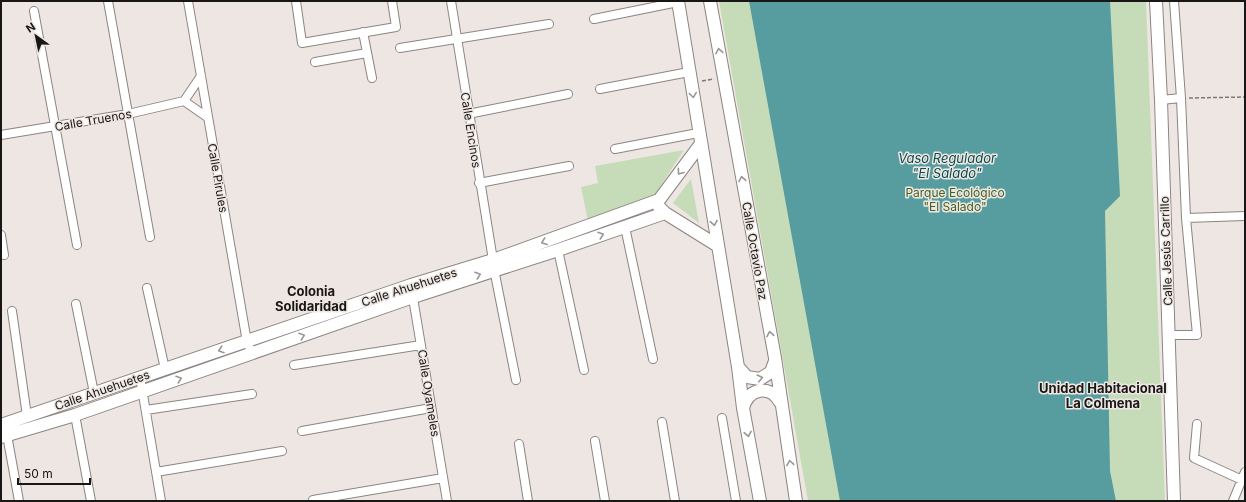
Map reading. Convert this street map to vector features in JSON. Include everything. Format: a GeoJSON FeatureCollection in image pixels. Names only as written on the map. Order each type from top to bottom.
{"type":"FeatureCollection","features":[{"type":"Feature","properties":{"kind":"street"},"geometry":{"type":"LineString","coordinates":[[108,1],[150,238]]}},
{"type":"Feature","properties":{"kind":"street","name":"Calle Pirules"},"geometry":{"type":"LineString","coordinates":[[188,1],[247,342],[252,354]]}},
{"type":"Feature","properties":{"kind":"street"},"geometry":{"type":"LineString","coordinates":[[296,1],[302,43],[396,27],[392,1]]}},
{"type":"Feature","properties":{"kind":"street","name":"Calle Encinos"},"geometry":{"type":"LineString","coordinates":[[451,1],[493,265],[516,380]]}},
{"type":"Feature","properties":{"kind":"street"},"geometry":{"type":"LineString","coordinates":[[594,19],[678,1],[699,139],[738,366],[743,408],[760,501]]}},
{"type":"Feature","properties":{"kind":"street","name":"Calle Octavio Paz"},"geometry":{"type":"LineString","coordinates":[[710,1],[775,358],[780,402],[796,501]]}},
{"type":"Feature","properties":{"kind":"street","name":"Calle Jesús Carrillo"},"geometry":{"type":"LineString","coordinates":[[1156,1],[1162,100],[1174,501]]}},
{"type":"Feature","properties":{"kind":"street","name":"Calle Jesús Carrillo"},"geometry":{"type":"LineString","coordinates":[[1168,335],[1197,334],[1186,218],[1181,98],[1174,1]]}},
{"type":"Feature","properties":{"kind":"street"},"geometry":{"type":"LineString","coordinates":[[34,11],[77,245]]}},
{"type":"Feature","properties":{"kind":"street"},"geometry":{"type":"LineString","coordinates":[[400,48],[458,40],[549,24]]}},
{"type":"Feature","properties":{"kind":"street"},"geometry":{"type":"LineString","coordinates":[[363,32],[372,78]]}},
{"type":"Feature","properties":{"kind":"street"},"geometry":{"type":"LineString","coordinates":[[315,62],[367,53]]}},
{"type":"Feature","properties":{"kind":"street"},"geometry":{"type":"LineString","coordinates":[[600,89],[689,72]]}},
{"type":"Feature","properties":{"kind":"street"},"geometry":{"type":"LineString","coordinates":[[201,76],[184,100],[207,117]]}},
{"type":"Feature","properties":{"kind":"street"},"geometry":{"type":"LineString","coordinates":[[468,114],[568,94]]}},
{"type":"Feature","properties":{"kind":"street"},"geometry":{"type":"LineString","coordinates":[[1162,100],[1181,98]]}},
{"type":"Feature","properties":{"kind":"street","name":"Calle Truenos"},"geometry":{"type":"LineString","coordinates":[[1,136],[128,114],[184,100]]}},
{"type":"Feature","properties":{"kind":"street"},"geometry":{"type":"LineString","coordinates":[[615,149],[699,139]]}},
{"type":"Feature","properties":{"kind":"street"},"geometry":{"type":"LineString","coordinates":[[699,139],[659,200],[659,206],[665,213],[718,246]]}},
{"type":"Feature","properties":{"kind":"street"},"geometry":{"type":"LineString","coordinates":[[479,183],[569,166]]}},
{"type":"Feature","properties":{"kind":"street","name":"Calle Ahuehuetes"},"geometry":{"type":"LineString","coordinates":[[1,424],[247,342],[493,265],[659,200]]}},
{"type":"Feature","properties":{"kind":"street","name":"Calle Ahuehuetes"},"geometry":{"type":"LineString","coordinates":[[493,265],[558,250],[665,213]]}},
{"type":"Feature","properties":{"kind":"street"},"geometry":{"type":"LineString","coordinates":[[1186,218],[1245,216]]}},
{"type":"Feature","properties":{"kind":"street"},"geometry":{"type":"LineString","coordinates":[[625,227],[652,359]]}},
{"type":"Feature","properties":{"kind":"street"},"geometry":{"type":"LineString","coordinates":[[1,235],[4,255]]}},
{"type":"Feature","properties":{"kind":"street"},"geometry":{"type":"LineString","coordinates":[[558,250],[584,370]]}},
{"type":"Feature","properties":{"kind":"street"},"geometry":{"type":"LineString","coordinates":[[147,288],[165,369]]}},
{"type":"Feature","properties":{"kind":"street","name":"Calle Ahuehuetes"},"geometry":{"type":"LineString","coordinates":[[4,436],[75,415],[252,354],[412,291]]}},
{"type":"Feature","properties":{"kind":"street","name":"Calle Oyameles"},"geometry":{"type":"LineString","coordinates":[[412,291],[447,501]]}},
{"type":"Feature","properties":{"kind":"street"},"geometry":{"type":"LineString","coordinates":[[76,304],[94,393]]}},
{"type":"Feature","properties":{"kind":"street"},"geometry":{"type":"LineString","coordinates":[[12,311],[27,416]]}},
{"type":"Feature","properties":{"kind":"street"},"geometry":{"type":"LineString","coordinates":[[294,366],[421,345]]}},
{"type":"Feature","properties":{"kind":"street"},"geometry":{"type":"LineString","coordinates":[[738,366],[746,377],[760,379],[772,372],[775,358]]}},
{"type":"Feature","properties":{"kind":"street"},"geometry":{"type":"LineString","coordinates":[[140,377],[162,501]]}},
{"type":"Feature","properties":{"kind":"street"},"geometry":{"type":"LineString","coordinates":[[743,408],[750,395],[758,391],[769,391],[778,397],[780,402]]}},
{"type":"Feature","properties":{"kind":"street"},"geometry":{"type":"LineString","coordinates":[[146,410],[252,394]]}},
{"type":"Feature","properties":{"kind":"street"},"geometry":{"type":"LineString","coordinates":[[302,431],[431,408]]}},
{"type":"Feature","properties":{"kind":"street"},"geometry":{"type":"LineString","coordinates":[[75,415],[91,501]]}},
{"type":"Feature","properties":{"kind":"street"},"geometry":{"type":"LineString","coordinates":[[722,418],[736,501]]}},
{"type":"Feature","properties":{"kind":"street"},"geometry":{"type":"LineString","coordinates":[[662,422],[676,501]]}},
{"type":"Feature","properties":{"kind":"street"},"geometry":{"type":"LineString","coordinates":[[1197,424],[1194,458],[1242,480]]}},
{"type":"Feature","properties":{"kind":"street"},"geometry":{"type":"LineString","coordinates":[[4,436],[19,501]]}},
{"type":"Feature","properties":{"kind":"street"},"geometry":{"type":"LineString","coordinates":[[595,441],[605,501]]}},
{"type":"Feature","properties":{"kind":"street"},"geometry":{"type":"LineString","coordinates":[[519,444],[528,501]]}},
{"type":"Feature","properties":{"kind":"street"},"geometry":{"type":"LineString","coordinates":[[156,472],[282,451]]}},
{"type":"Feature","properties":{"kind":"street"},"geometry":{"type":"LineString","coordinates":[[1233,501],[1245,472]]}},
{"type":"Feature","properties":{"kind":"street"},"geometry":{"type":"LineString","coordinates":[[313,500],[443,478]]}},
{"type":"Feature","properties":{"kind":"path"},"geometry":{"type":"LineString","coordinates":[[691,85],[707,80],[724,79]]}},
{"type":"Feature","properties":{"kind":"path"},"geometry":{"type":"LineString","coordinates":[[1181,98],[1245,97]]}},
{"type":"Feature","properties":{"kind":"green space","name":"Vaso Regulador \"El Salado\""},"geometry":{"type":"Polygon","coordinates":[[[719,1],[1146,1],[1165,501],[808,501],[719,1]]]}},
{"type":"Feature","properties":{"kind":"green space"},"geometry":{"type":"Polygon","coordinates":[[[684,150],[652,199],[588,221],[581,187],[598,183],[595,166],[684,150]]]}},
{"type":"Feature","properties":{"kind":"green space"},"geometry":{"type":"Polygon","coordinates":[[[691,179],[699,223],[673,203],[691,179]]]}},
{"type":"Feature","properties":{"kind":"water","name":"Vaso Regulador \"El Salado\""},"geometry":{"type":"Polygon","coordinates":[[[749,1],[1110,1],[1120,196],[1105,211],[1110,471],[1116,501],[840,501],[749,1]]]}},
{"type":"Feature","properties":{"kind":"district","name":"Colonia Solidaridad"},"geometry":{"type":"Point","coordinates":[311,298]}},
{"type":"Feature","properties":{"kind":"district","name":"Unidad Habitacional La Colmena"},"geometry":{"type":"Point","coordinates":[1103,396]}},
{"type":"Feature","properties":{"kind":"park label","name":"Parque Ecológico \"El Salado\""},"geometry":{"type":"Point","coordinates":[955,199]}}]}
